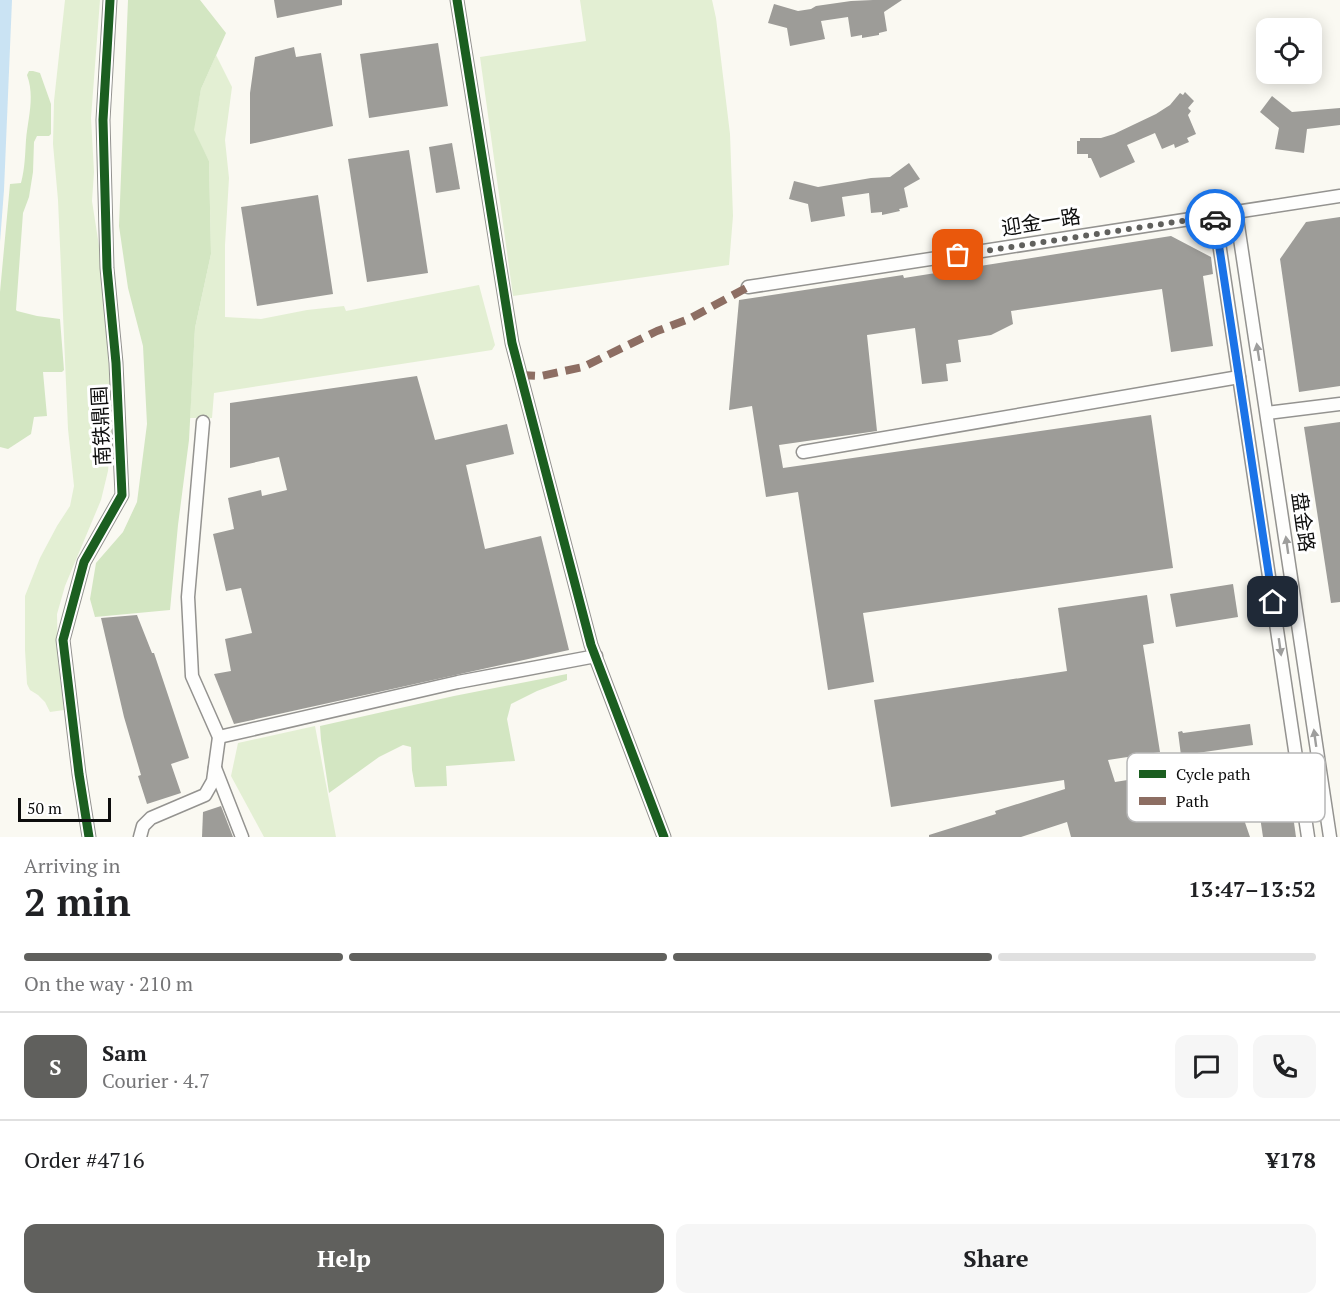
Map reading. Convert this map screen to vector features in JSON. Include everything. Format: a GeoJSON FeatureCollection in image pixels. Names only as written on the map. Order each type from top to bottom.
{"type":"FeatureCollection","features":[{"type":"Feature","properties":{"kind":"street","name":"南铁鼎围"},"geometry":{"type":"LineString","coordinates":[[89,837],[63,640],[84,562],[122,495],[116,363],[106,257],[103,120],[110,0]]}},
{"type":"Feature","properties":{"kind":"street"},"geometry":{"type":"LineString","coordinates":[[457,0],[512,343],[591,645],[664,837]]}},
{"type":"Feature","properties":{"kind":"street","name":"迎金一路"},"geometry":{"type":"LineString","coordinates":[[748,287],[1340,196]]}},
{"type":"Feature","properties":{"kind":"street","name":"盘金路"},"geometry":{"type":"LineString","coordinates":[[1236,212],[1318,753]]}},
{"type":"Feature","properties":{"kind":"street","name":"盘金路"},"geometry":{"type":"LineString","coordinates":[[1215,216],[1295,753]]}},
{"type":"Feature","properties":{"kind":"street"},"geometry":{"type":"LineString","coordinates":[[803,452],[1239,376]]}},
{"type":"Feature","properties":{"kind":"street"},"geometry":{"type":"LineString","coordinates":[[1267,413],[1340,404]]}},
{"type":"Feature","properties":{"kind":"street"},"geometry":{"type":"LineString","coordinates":[[140,837],[143,826],[151,818],[205,795],[213,781],[219,737],[192,676],[188,597],[203,422]]}},
{"type":"Feature","properties":{"kind":"street"},"geometry":{"type":"LineString","coordinates":[[219,737],[458,682],[596,656]]}},
{"type":"Feature","properties":{"kind":"street"},"geometry":{"type":"LineString","coordinates":[[215,766],[242,837]]}},
{"type":"Feature","properties":{"kind":"street","name":"盘金路"},"geometry":{"type":"LineString","coordinates":[[1325,803],[1330,837]]}},
{"type":"Feature","properties":{"kind":"street","name":"盘金路"},"geometry":{"type":"LineString","coordinates":[[1306,822],[1308,837]]}},
{"type":"Feature","properties":{"kind":"green space"},"geometry":{"type":"Polygon","coordinates":[[[65,0],[100,0],[91,118],[94,172],[92,201],[106,316],[112,430],[108,471],[101,500],[65,586],[57,614],[58,659],[64,710],[50,712],[45,702],[30,690],[27,684],[25,596],[40,558],[70,506],[74,486],[68,429],[58,200],[53,144],[54,101],[65,0]]]}},
{"type":"Feature","properties":{"kind":"green space"},"geometry":{"type":"Polygon","coordinates":[[[128,0],[200,0],[226,33],[201,89],[194,130],[209,161],[211,254],[195,328],[189,440],[170,610],[95,617],[90,599],[96,563],[123,532],[137,502],[147,424],[143,346],[128,288],[119,226],[128,0]]]}},
{"type":"Feature","properties":{"kind":"green space"},"geometry":{"type":"Polygon","coordinates":[[[580,0],[712,0],[730,134],[733,216],[729,265],[513,296],[480,57],[586,41],[580,0]]]}},
{"type":"Feature","properties":{"kind":"green space"},"geometry":{"type":"Polygon","coordinates":[[[216,55],[232,87],[225,140],[229,178],[225,245],[225,317],[261,319],[344,306],[346,311],[479,285],[495,345],[492,350],[214,393],[212,418],[190,418],[195,328],[211,254],[209,161],[193,130],[201,89],[216,55]]]}},
{"type":"Feature","properties":{"kind":"green space"},"geometry":{"type":"Polygon","coordinates":[[[29,71],[40,73],[51,104],[51,134],[37,136],[34,142],[33,172],[29,197],[23,213],[16,310],[60,319],[64,370],[62,372],[43,372],[47,416],[34,417],[31,434],[8,449],[0,447],[0,292],[10,184],[21,183],[24,167],[31,99],[27,75],[29,71]]]}},
{"type":"Feature","properties":{"kind":"green space"},"geometry":{"type":"Polygon","coordinates":[[[567,674],[567,680],[511,704],[507,719],[515,761],[446,766],[447,786],[415,787],[411,747],[403,745],[379,757],[329,793],[320,726],[567,674]]]}},
{"type":"Feature","properties":{"kind":"green space"},"geometry":{"type":"Polygon","coordinates":[[[315,726],[336,837],[264,837],[231,776],[238,743],[315,726]]]}},
{"type":"Feature","properties":{"kind":"water"},"geometry":{"type":"Polygon","coordinates":[[[0,0],[12,0],[0,242],[0,0]]]}},
{"type":"Feature","properties":{"kind":"building"},"geometry":{"type":"Polygon","coordinates":[[[274,0],[342,0],[342,5],[277,18],[274,0]]]}},
{"type":"Feature","properties":{"kind":"building"},"geometry":{"type":"Polygon","coordinates":[[[873,0],[902,0],[884,12],[887,31],[879,35],[851,37],[848,17],[821,21],[825,39],[790,46],[787,28],[768,23],[774,4],[798,11],[816,6],[873,0]]]}},
{"type":"Feature","properties":{"kind":"building"},"geometry":{"type":"Polygon","coordinates":[[[438,43],[448,106],[369,118],[360,54],[438,43]]]}},
{"type":"Feature","properties":{"kind":"building"},"geometry":{"type":"Polygon","coordinates":[[[294,47],[296,57],[321,53],[333,126],[250,144],[250,93],[255,57],[294,47]]]}},
{"type":"Feature","properties":{"kind":"building"},"geometry":{"type":"Polygon","coordinates":[[[1185,92],[1194,101],[1188,108],[1191,111],[1188,115],[1196,134],[1187,138],[1189,142],[1175,148],[1174,144],[1162,149],[1155,133],[1127,145],[1135,162],[1100,178],[1088,154],[1077,154],[1077,141],[1080,141],[1080,138],[1101,138],[1114,134],[1156,114],[1170,105],[1180,93],[1183,95],[1185,92]]]}},
{"type":"Feature","properties":{"kind":"building"},"geometry":{"type":"Polygon","coordinates":[[[1272,96],[1292,112],[1340,108],[1340,125],[1307,129],[1304,153],[1275,149],[1279,128],[1260,112],[1272,96]]]}},
{"type":"Feature","properties":{"kind":"building"},"geometry":{"type":"Polygon","coordinates":[[[452,143],[460,189],[436,193],[429,147],[452,143]]]}},
{"type":"Feature","properties":{"kind":"building"},"geometry":{"type":"Polygon","coordinates":[[[409,150],[428,273],[367,282],[348,159],[409,150]]]}},
{"type":"Feature","properties":{"kind":"building"},"geometry":{"type":"Polygon","coordinates":[[[909,163],[920,179],[904,188],[908,207],[899,209],[900,211],[882,215],[882,212],[871,213],[869,193],[842,197],[845,216],[811,222],[808,204],[789,199],[794,181],[818,187],[890,177],[909,163]]]}},
{"type":"Feature","properties":{"kind":"building"},"geometry":{"type":"Polygon","coordinates":[[[318,195],[333,294],[257,306],[241,207],[318,195]]]}},
{"type":"Feature","properties":{"kind":"building"},"geometry":{"type":"Polygon","coordinates":[[[1340,217],[1340,386],[1299,392],[1280,259],[1306,222],[1340,217]]]}},
{"type":"Feature","properties":{"kind":"building"},"geometry":{"type":"Polygon","coordinates":[[[1171,236],[1211,257],[1213,274],[1203,276],[1213,346],[1171,352],[1162,289],[1011,311],[1013,324],[991,335],[958,340],[961,362],[946,364],[948,381],[922,384],[915,328],[867,335],[877,431],[779,445],[783,468],[1151,415],[1173,568],[863,613],[874,682],[828,690],[798,492],[766,497],[752,406],[729,410],[739,300],[903,275],[904,278],[1171,236]]]}},
{"type":"Feature","properties":{"kind":"building"},"geometry":{"type":"Polygon","coordinates":[[[417,376],[435,440],[507,424],[514,454],[466,465],[485,549],[541,536],[569,650],[234,724],[214,674],[231,671],[225,639],[252,633],[241,588],[226,591],[213,534],[234,529],[228,498],[261,490],[262,496],[287,490],[279,457],[230,468],[230,403],[417,376]]]}},
{"type":"Feature","properties":{"kind":"building"},"geometry":{"type":"Polygon","coordinates":[[[1340,422],[1340,602],[1331,603],[1304,427],[1340,422]]]}},
{"type":"Feature","properties":{"kind":"building"},"geometry":{"type":"Polygon","coordinates":[[[1233,584],[1238,617],[1176,627],[1170,594],[1233,584]]]}},
{"type":"Feature","properties":{"kind":"building"},"geometry":{"type":"Polygon","coordinates":[[[1147,595],[1154,643],[1143,645],[1160,752],[1127,753],[1127,757],[1108,760],[1115,782],[1127,780],[1127,822],[1245,822],[1250,837],[1071,837],[1067,822],[1021,837],[929,837],[929,835],[996,814],[995,811],[1065,789],[1064,780],[891,807],[874,700],[1067,671],[1058,608],[1147,595]]]}},
{"type":"Feature","properties":{"kind":"building"},"geometry":{"type":"Polygon","coordinates":[[[137,615],[152,653],[154,653],[189,758],[171,764],[181,793],[147,804],[138,776],[141,775],[124,717],[101,618],[137,615]]]}},
{"type":"Feature","properties":{"kind":"building"},"geometry":{"type":"Polygon","coordinates":[[[1250,724],[1253,745],[1181,753],[1178,732],[1250,724]]]}},
{"type":"Feature","properties":{"kind":"building"},"geometry":{"type":"Polygon","coordinates":[[[221,806],[233,837],[202,837],[203,812],[221,806]]]}},
{"type":"Feature","properties":{"kind":"building"},"geometry":{"type":"Polygon","coordinates":[[[1261,822],[1294,822],[1296,837],[1263,837],[1261,822]]]}},
{"type":"Feature","properties":{"kind":"marked path"},"geometry":{"type":"LineString","coordinates":[[520,375],[541,376],[583,367],[657,331],[689,319],[748,287]]}},
{"type":"Feature","properties":{"kind":"cycle path"},"geometry":{"type":"LineString","coordinates":[[89,837],[63,640],[84,562],[122,495],[116,363],[107,268],[103,120],[110,0]]}},
{"type":"Feature","properties":{"kind":"cycle path"},"geometry":{"type":"LineString","coordinates":[[457,0],[512,343],[591,645],[664,837]]}},
{"type":"Feature","properties":{"kind":"way so far"},"geometry":{"type":"LineString","coordinates":[[958,255],[1215,216],[1215,219]]}},
{"type":"Feature","properties":{"kind":"route"},"geometry":{"type":"LineString","coordinates":[[1215,219],[1273,602]]}}]}
